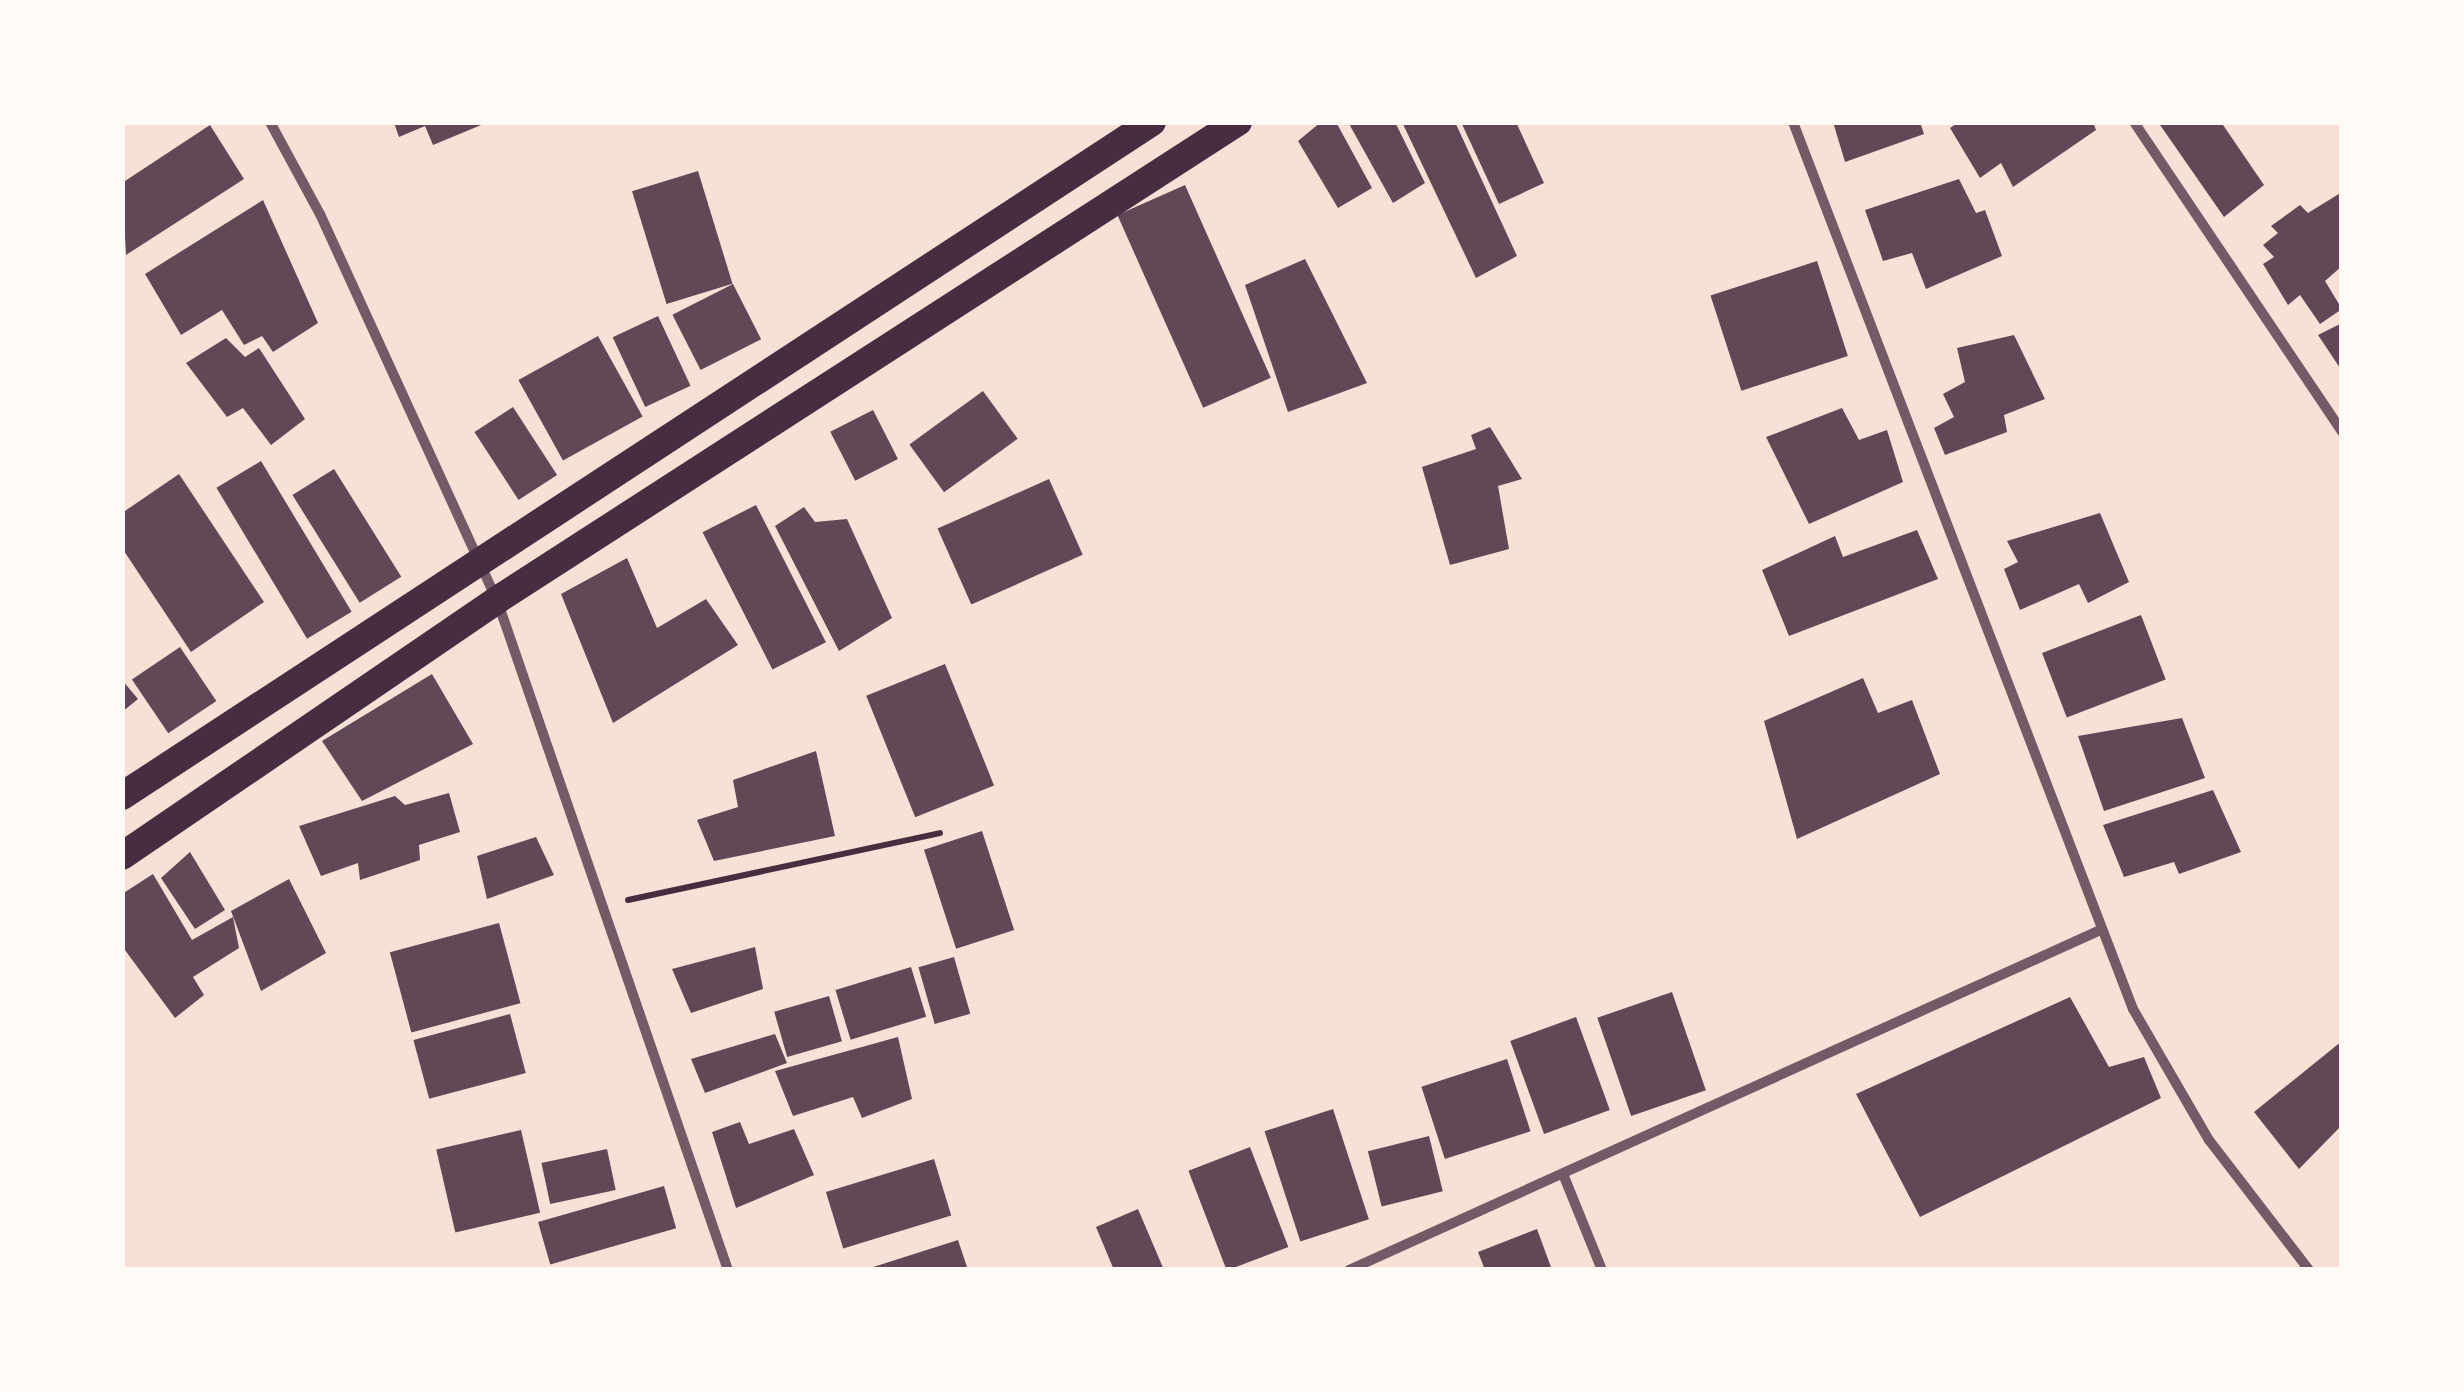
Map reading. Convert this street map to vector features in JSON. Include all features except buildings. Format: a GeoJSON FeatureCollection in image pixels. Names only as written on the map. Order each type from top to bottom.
{"type":"FeatureCollection","features":[{"type":"Feature","properties":{"kind":"highway"},"geometry":{"type":"LineString","coordinates":[[122,856],[497,600],[1238,122]]}},
{"type":"Feature","properties":{"kind":"highway"},"geometry":{"type":"LineString","coordinates":[[122,796],[1134,127]]}},
{"type":"Feature","properties":{"kind":"street"},"geometry":{"type":"LineString","coordinates":[[270,122],[320,214],[497,600],[728,1270]]}},
{"type":"Feature","properties":{"kind":"street"},"geometry":{"type":"LineString","coordinates":[[1794,122],[2098,932],[2133,1009],[2209,1140],[2310,1270]]}},
{"type":"Feature","properties":{"kind":"street"},"geometry":{"type":"LineString","coordinates":[[2134,122],[2342,432]]}},
{"type":"Feature","properties":{"kind":"street"},"geometry":{"type":"LineString","coordinates":[[1348,1270],[2098,932]]}},
{"type":"Feature","properties":{"kind":"street"},"geometry":{"type":"LineString","coordinates":[[1563,1174],[1602,1270]]}},
{"type":"Feature","properties":{"kind":"path"},"geometry":{"type":"LineString","coordinates":[[602,906],[940,834]]}}]}
